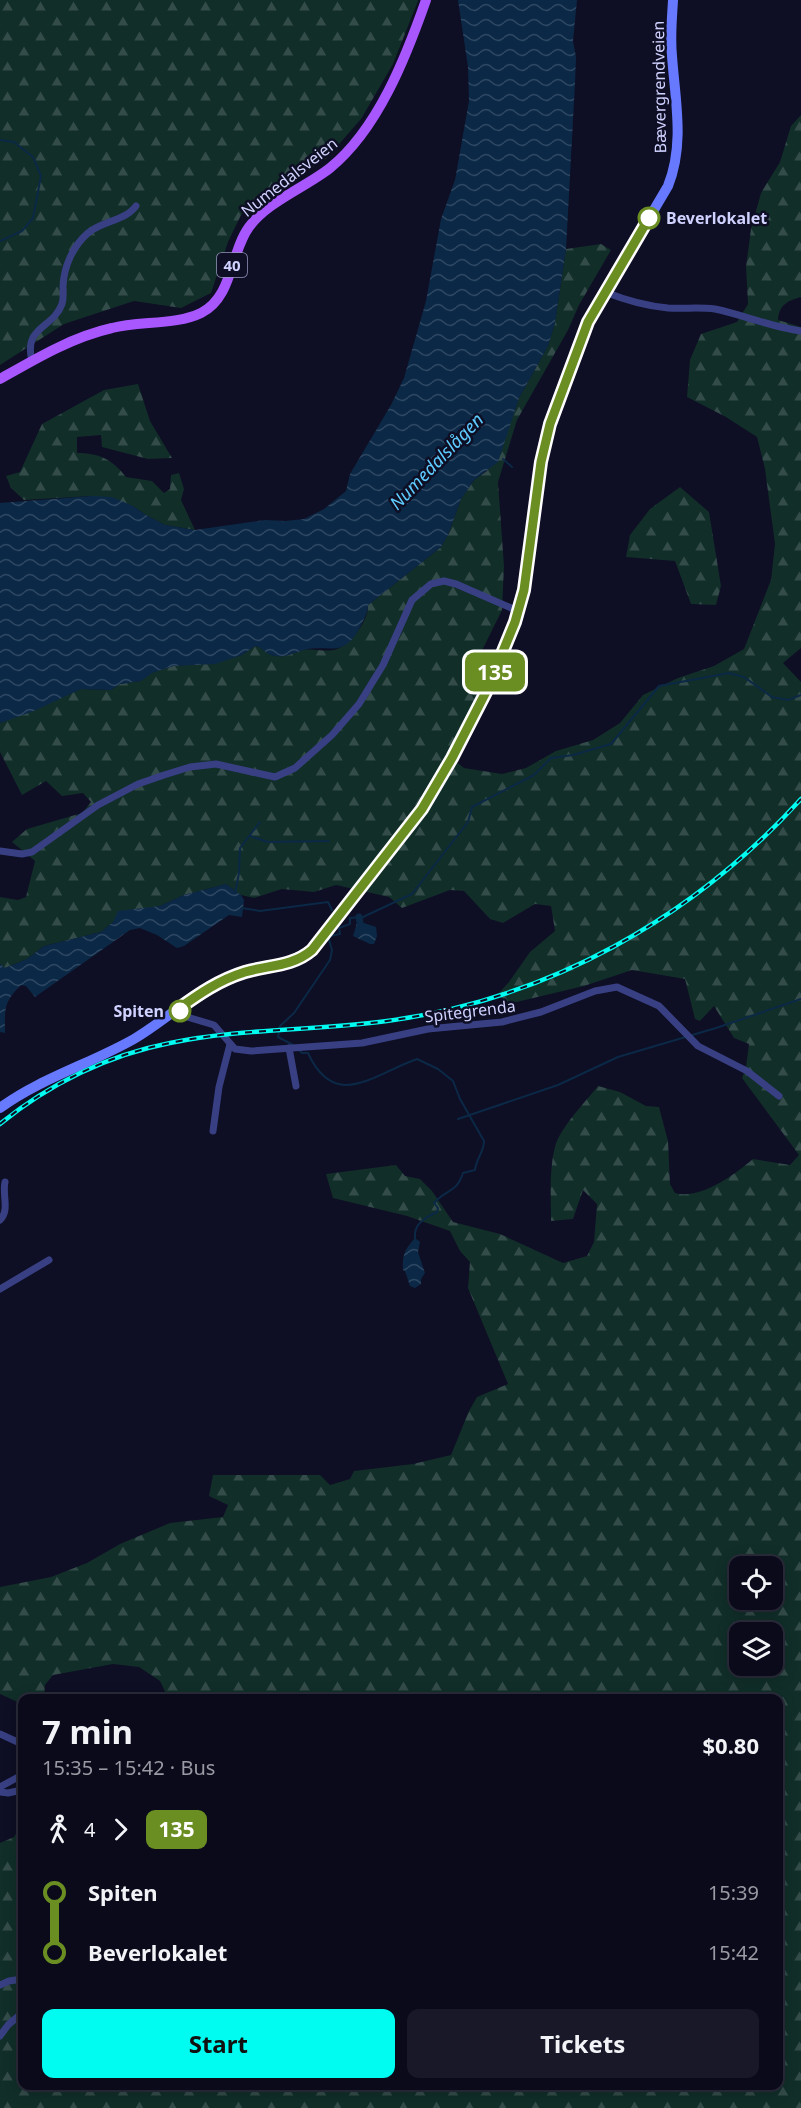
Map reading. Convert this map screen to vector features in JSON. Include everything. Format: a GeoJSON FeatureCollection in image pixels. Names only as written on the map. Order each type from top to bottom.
{"type":"FeatureCollection","features":[{"type":"Feature","properties":{"kind":"main road","name":"Numedalsveien"},"geometry":{"type":"LineString","coordinates":[[0,379],[67,343],[100,331],[132,324],[194,316],[213,304],[227,282],[237,249],[249,226],[269,208],[332,166],[344,156],[362,132],[396,77],[426,0]]}},
{"type":"Feature","properties":{"kind":"main road","name":"Bævergrendveien"},"geometry":{"type":"LineString","coordinates":[[0,1108],[39,1084],[134,1039],[210,987],[246,972],[292,962],[306,955],[318,944],[431,794],[488,688],[518,611],[528,572],[538,482],[547,432],[582,338],[605,292],[668,186],[676,162],[678,135],[671,48],[673,0]]}},
{"type":"Feature","properties":{"kind":"street"},"geometry":{"type":"LineString","coordinates":[[32,361],[30,347],[32,340],[63,303],[67,263],[76,247],[88,233],[129,213],[136,207]]}},
{"type":"Feature","properties":{"kind":"street"},"geometry":{"type":"LineString","coordinates":[[605,292],[642,305],[718,310],[771,326],[801,331]]}},
{"type":"Feature","properties":{"kind":"street"},"geometry":{"type":"LineString","coordinates":[[0,851],[22,854],[32,852],[113,796],[138,784],[190,767],[209,764],[223,765],[275,777],[288,772],[332,735],[359,704],[383,665],[412,600],[431,584],[444,581],[456,584],[518,611]]}},
{"type":"Feature","properties":{"kind":"street","name":"Spitegrenda"},"geometry":{"type":"LineString","coordinates":[[230,1044],[235,1049],[245,1051],[362,1043],[435,1028],[516,1019],[595,991],[617,987],[658,1006],[698,1046],[747,1071],[779,1096]]}},
{"type":"Feature","properties":{"kind":"street"},"geometry":{"type":"LineString","coordinates":[[178,1009],[187,1017],[214,1025],[230,1044],[219,1088],[213,1131]]}},
{"type":"Feature","properties":{"kind":"street"},"geometry":{"type":"LineString","coordinates":[[289,1048],[296,1086]]}},
{"type":"Feature","properties":{"kind":"street"},"geometry":{"type":"LineString","coordinates":[[0,1220],[6,1210],[3,1195],[5,1182]]}},
{"type":"Feature","properties":{"kind":"street"},"geometry":{"type":"LineString","coordinates":[[0,1289],[49,1260]]}},
{"type":"Feature","properties":{"kind":"street"},"geometry":{"type":"LineString","coordinates":[[0,1734],[18,1742]]}},
{"type":"Feature","properties":{"kind":"street"},"geometry":{"type":"LineString","coordinates":[[0,1789],[18,1778]]}},
{"type":"Feature","properties":{"kind":"street"},"geometry":{"type":"LineString","coordinates":[[0,1789],[8,1793],[18,1791]]}},
{"type":"Feature","properties":{"kind":"street"},"geometry":{"type":"LineString","coordinates":[[0,1985],[18,1979]]}},
{"type":"Feature","properties":{"kind":"street"},"geometry":{"type":"LineString","coordinates":[[0,2036],[18,2016]]}},
{"type":"Feature","properties":{"kind":"green space"},"geometry":{"type":"Polygon","coordinates":[[[0,0],[418,1],[393,64],[361,119],[326,159],[271,193],[241,215],[228,242],[211,293],[181,308],[134,301],[64,324],[0,365],[0,0]]]}},
{"type":"Feature","properties":{"kind":"green space"},"geometry":{"type":"Polygon","coordinates":[[[801,115],[801,297],[785,304],[778,320],[801,327],[801,648],[783,663],[801,682],[801,2108],[0,2108],[0,1843],[14,1837],[18,1830],[18,2090],[783,2090],[783,1694],[166,1694],[160,1681],[139,1667],[113,1664],[53,1675],[45,1685],[44,1694],[18,1694],[18,1702],[0,1694],[0,1587],[51,1577],[87,1563],[120,1544],[170,1523],[223,1517],[228,1505],[209,1496],[213,1475],[320,1475],[330,1485],[350,1479],[354,1471],[413,1464],[451,1455],[477,1397],[508,1384],[468,1288],[470,1262],[460,1251],[450,1231],[407,1216],[333,1198],[326,1174],[396,1165],[405,1176],[420,1179],[432,1191],[453,1222],[500,1234],[563,1263],[587,1256],[594,1242],[597,1204],[583,1190],[573,1219],[551,1221],[553,1156],[558,1140],[567,1124],[598,1086],[620,1092],[646,1106],[659,1107],[668,1141],[670,1184],[675,1193],[685,1194],[706,1190],[727,1179],[753,1159],[790,1165],[799,1155],[742,1078],[749,1044],[734,1038],[714,1006],[700,1021],[695,1019],[685,979],[632,970],[584,986],[508,1004],[498,994],[530,952],[555,931],[551,906],[535,904],[503,923],[490,919],[464,891],[450,890],[402,908],[389,897],[336,885],[314,892],[282,889],[254,898],[241,895],[226,884],[184,895],[160,906],[142,909],[113,922],[101,932],[44,946],[27,959],[5,968],[0,964],[0,897],[18,900],[26,897],[35,861],[12,842],[27,829],[82,813],[91,802],[83,793],[62,796],[46,781],[22,795],[0,752],[0,723],[81,689],[111,690],[120,684],[141,681],[151,673],[173,666],[215,663],[242,655],[255,646],[271,655],[279,656],[303,650],[333,650],[348,642],[366,618],[368,605],[441,547],[448,535],[461,499],[474,480],[487,471],[519,398],[548,346],[555,323],[566,249],[601,244],[611,250],[517,420],[498,482],[504,566],[502,610],[466,683],[488,682],[454,760],[464,768],[502,774],[526,768],[556,751],[593,740],[620,723],[643,695],[678,678],[714,666],[744,649],[771,580],[775,544],[765,469],[757,437],[726,417],[687,397],[690,360],[701,334],[737,322],[748,304],[746,267],[751,229],[761,193],[780,162],[791,126],[801,115]]]}},
{"type":"Feature","properties":{"kind":"green space"},"geometry":{"type":"Polygon","coordinates":[[[138,384],[150,421],[172,458],[148,459],[102,447],[101,435],[77,437],[77,453],[104,458],[126,477],[152,481],[164,493],[170,489],[171,475],[179,473],[184,489],[181,500],[195,530],[165,525],[133,506],[92,496],[24,500],[11,488],[6,476],[20,472],[42,424],[104,390],[138,384]]]}},
{"type":"Feature","properties":{"kind":"green space"},"geometry":{"type":"Polygon","coordinates":[[[680,487],[709,512],[721,586],[716,605],[691,604],[675,561],[626,557],[630,535],[650,509],[680,487]]]}},
{"type":"Feature","properties":{"kind":"water","name":"Numedalslågen"},"geometry":{"type":"Polygon","coordinates":[[[458,0],[577,0],[573,41],[576,57],[566,249],[555,323],[548,346],[519,398],[498,462],[474,480],[461,499],[448,535],[441,547],[368,605],[366,616],[354,637],[342,647],[304,650],[279,656],[271,655],[255,646],[242,655],[215,664],[173,666],[152,673],[141,681],[120,684],[111,690],[81,689],[34,711],[0,723],[0,503],[92,496],[112,497],[133,506],[165,525],[195,530],[265,520],[304,519],[324,509],[346,491],[350,474],[391,405],[404,378],[426,301],[441,219],[455,180],[469,101],[468,67],[458,0]]]}},
{"type":"Feature","properties":{"kind":"water"},"geometry":{"type":"Polygon","coordinates":[[[226,884],[244,900],[242,917],[229,915],[184,946],[177,948],[157,935],[140,928],[130,930],[35,997],[26,986],[21,985],[8,1002],[5,1012],[5,1033],[0,1032],[0,964],[5,968],[27,959],[44,946],[101,932],[113,922],[118,911],[160,906],[184,895],[226,884]]]}},
{"type":"Feature","properties":{"kind":"water"},"geometry":{"type":"Polygon","coordinates":[[[361,922],[376,927],[377,936],[374,944],[353,936],[357,923],[361,922]]]}},
{"type":"Feature","properties":{"kind":"water"},"geometry":{"type":"Polygon","coordinates":[[[415,1238],[420,1242],[418,1252],[425,1273],[421,1284],[415,1288],[410,1286],[403,1265],[405,1252],[415,1238]]]}},
{"type":"Feature","properties":{"kind":"waterway"},"geometry":{"type":"LineString","coordinates":[[0,140],[14,142],[33,157],[41,176],[33,218],[22,231],[0,241]]}},
{"type":"Feature","properties":{"kind":"waterway"},"geometry":{"type":"LineString","coordinates":[[503,459],[512,467]]}},
{"type":"Feature","properties":{"kind":"waterway"},"geometry":{"type":"LineString","coordinates":[[295,1046],[278,1037],[280,1026],[294,1013],[330,960],[332,950],[330,936],[340,934],[339,928],[350,924],[350,918],[363,917],[412,894],[468,822],[472,807],[534,775],[551,758],[573,755],[611,744],[659,686],[729,673],[744,677],[772,697],[788,700],[801,695]]}},
{"type":"Feature","properties":{"kind":"waterway"},"geometry":{"type":"LineString","coordinates":[[235,893],[240,848],[260,822]]}},
{"type":"Feature","properties":{"kind":"waterway"},"geometry":{"type":"LineString","coordinates":[[250,836],[268,842],[329,841]]}},
{"type":"Feature","properties":{"kind":"waterway"},"geometry":{"type":"LineString","coordinates":[[242,908],[260,911],[328,902],[332,910]]}},
{"type":"Feature","properties":{"kind":"waterway"},"geometry":{"type":"LineString","coordinates":[[359,917],[360,923]]}},
{"type":"Feature","properties":{"kind":"waterway"},"geometry":{"type":"LineString","coordinates":[[458,1119],[558,1085],[618,1057],[716,1028],[801,999]]}},
{"type":"Feature","properties":{"kind":"waterway"},"geometry":{"type":"LineString","coordinates":[[299,1050],[302,1053],[308,1053],[319,1071],[330,1081],[343,1085],[371,1079],[417,1059],[438,1069],[453,1081],[484,1145],[475,1170],[463,1173],[454,1188],[434,1203],[438,1208],[437,1212],[418,1225],[415,1238]]}},
{"type":"Feature","properties":{"kind":"railway"},"geometry":{"type":"LineString","coordinates":[[0,1124],[39,1096],[80,1073],[147,1048],[197,1038],[387,1021],[447,1010],[504,994],[560,973],[614,947],[665,916],[713,881],[759,842],[801,799]]}},
{"type":"Feature","properties":{"kind":"bus line","name":"135"},"geometry":{"type":"LineString","coordinates":[[180,1011],[178,1009],[195,996],[229,978],[292,962],[312,950],[422,809],[431,794],[480,704],[515,622],[528,572],[545,441],[575,356],[592,315],[649,218]]}},
{"type":"Feature","properties":{"kind":"place","name":"Beverlokalet"},"geometry":{"type":"Point","coordinates":[649,218]}},
{"type":"Feature","properties":{"kind":"place","name":"Spiten"},"geometry":{"type":"Point","coordinates":[180,1011]}}]}
